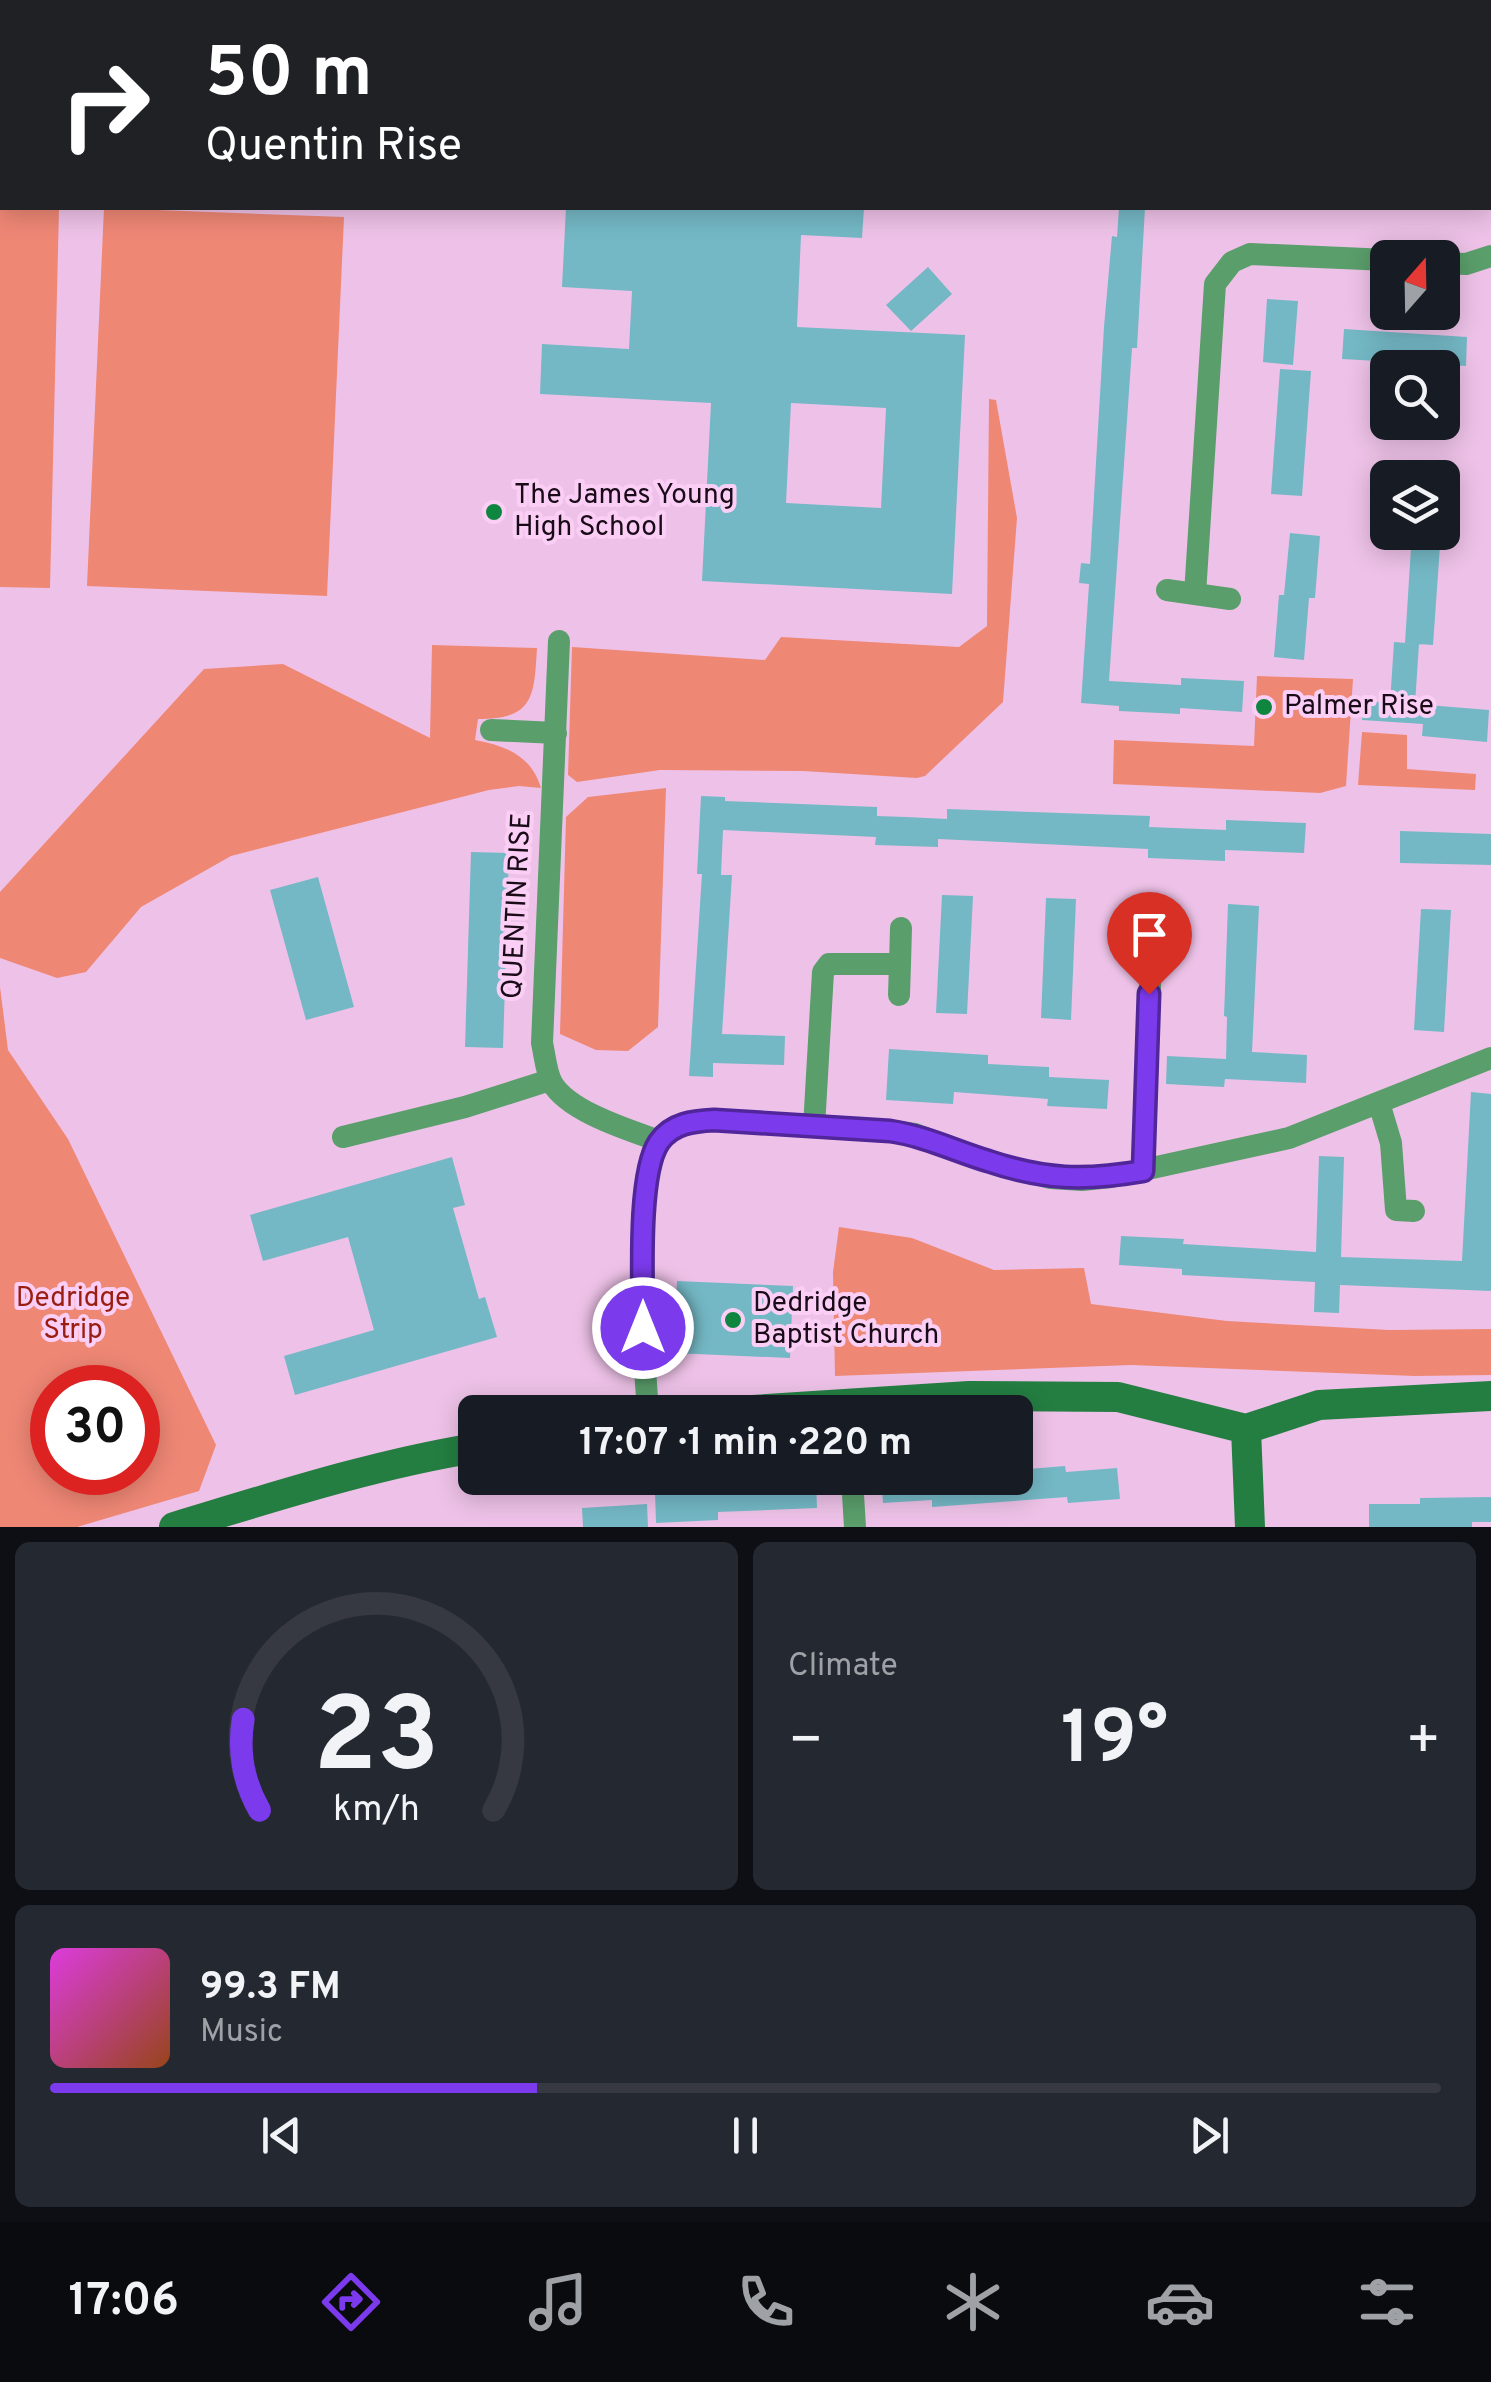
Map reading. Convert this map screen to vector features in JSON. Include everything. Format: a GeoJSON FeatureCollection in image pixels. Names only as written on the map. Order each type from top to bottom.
{"type":"FeatureCollection","features":[{"type":"Feature","properties":{"kind":"street"},"geometry":{"type":"LineString","coordinates":[[1195,594],[1215,284],[1232,262],[1250,254],[1370,259]]}},
{"type":"Feature","properties":{"kind":"street"},"geometry":{"type":"LineString","coordinates":[[1460,264],[1491,256]]}},
{"type":"Feature","properties":{"kind":"street"},"geometry":{"type":"LineString","coordinates":[[1167,590],[1230,599]]}},
{"type":"Feature","properties":{"kind":"street","name":"QUENTIN RISE"},"geometry":{"type":"LineString","coordinates":[[550,1080],[542,1044],[559,641]]}},
{"type":"Feature","properties":{"kind":"street"},"geometry":{"type":"LineString","coordinates":[[491,730],[556,732]]}},
{"type":"Feature","properties":{"kind":"street"},"geometry":{"type":"LineString","coordinates":[[899,995],[901,928]]}},
{"type":"Feature","properties":{"kind":"street"},"geometry":{"type":"LineString","coordinates":[[1143,1171],[1151,958]]}},
{"type":"Feature","properties":{"kind":"street"},"geometry":{"type":"LineString","coordinates":[[814,1126],[823,972],[829,964],[900,964]]}},
{"type":"Feature","properties":{"kind":"street"},"geometry":{"type":"LineString","coordinates":[[646,1395],[643,1256],[648,1178],[659,1141],[674,1127],[692,1121],[915,1134],[990,1162],[1051,1178],[1082,1180],[1143,1171],[1289,1138],[1491,1058]]}},
{"type":"Feature","properties":{"kind":"street"},"geometry":{"type":"LineString","coordinates":[[343,1137],[465,1107],[550,1080],[562,1095],[612,1124],[659,1141]]}},
{"type":"Feature","properties":{"kind":"street"},"geometry":{"type":"LineString","coordinates":[[1379,1103],[1391,1143],[1394,1210]]}},
{"type":"Feature","properties":{"kind":"street"},"geometry":{"type":"LineString","coordinates":[[1033,1396],[1118,1396],[1246,1429],[1318,1405],[1491,1396]]}},
{"type":"Feature","properties":{"kind":"street"},"geometry":{"type":"LineString","coordinates":[[1246,1429],[1250,1527]]}},
{"type":"Feature","properties":{"kind":"street"},"geometry":{"type":"LineString","coordinates":[[174,1527],[348,1474],[458,1451]]}},
{"type":"Feature","properties":{"kind":"street"},"geometry":{"type":"LineString","coordinates":[[853,1495],[855,1527]]}},
{"type":"Feature","properties":{"kind":"green space"},"geometry":{"type":"Polygon","coordinates":[[[0,210],[59,210],[50,588],[0,587],[0,210]]]}},
{"type":"Feature","properties":{"kind":"green space"},"geometry":{"type":"Polygon","coordinates":[[[104,210],[344,217],[327,596],[87,586],[104,210]]]}},
{"type":"Feature","properties":{"kind":"green space"},"geometry":{"type":"Polygon","coordinates":[[[989,399],[996,400],[1017,518],[1003,702],[925,776],[660,770],[577,782],[568,775],[572,647],[765,660],[781,637],[959,647],[987,626],[989,399]]]}},
{"type":"Feature","properties":{"kind":"green space"},"geometry":{"type":"Polygon","coordinates":[[[432,645],[537,648],[532,692],[527,702],[510,715],[478,719],[475,740],[516,754],[531,767],[541,788],[489,790],[231,856],[141,907],[86,972],[57,978],[0,958],[0,892],[204,669],[283,664],[430,738],[432,645]]]}},
{"type":"Feature","properties":{"kind":"green space"},"geometry":{"type":"Polygon","coordinates":[[[1257,676],[1353,679],[1346,786],[1320,793],[1113,784],[1114,740],[1254,746],[1257,676]]]}},
{"type":"Feature","properties":{"kind":"green space"},"geometry":{"type":"Polygon","coordinates":[[[1362,732],[1407,735],[1407,769],[1476,774],[1475,790],[1358,785],[1362,732]]]}},
{"type":"Feature","properties":{"kind":"green space"},"geometry":{"type":"Polygon","coordinates":[[[666,788],[658,1027],[628,1051],[596,1050],[560,1034],[566,817],[588,797],[666,788]]]}},
{"type":"Feature","properties":{"kind":"green space","name":"Dedridge Strip"},"geometry":{"type":"Polygon","coordinates":[[[0,987],[8,1050],[68,1139],[216,1445],[199,1491],[77,1527],[0,1527],[0,987]]]}},
{"type":"Feature","properties":{"kind":"green space"},"geometry":{"type":"Polygon","coordinates":[[[839,1227],[912,1238],[994,1270],[1084,1268],[1091,1304],[1227,1321],[1389,1330],[1491,1329],[1491,1375],[1415,1376],[1131,1365],[835,1376],[833,1272],[839,1227]]]}},
{"type":"Feature","properties":{"kind":"building"},"geometry":{"type":"Polygon","coordinates":[[[566,210],[864,210],[862,238],[801,235],[797,327],[965,335],[952,594],[702,581],[711,403],[540,394],[542,344],[629,349],[632,291],[562,287],[566,210]],[[791,403],[786,503],[881,508],[886,408],[791,403]]]}},
{"type":"Feature","properties":{"kind":"building"},"geometry":{"type":"Polygon","coordinates":[[[1119,210],[1145,210],[1109,681],[1181,685],[1181,678],[1244,681],[1242,712],[1180,708],[1180,714],[1119,711],[1119,706],[1081,703],[1089,584],[1079,583],[1081,563],[1090,564],[1104,327],[1112,236],[1117,237],[1119,210]]]}},
{"type":"Feature","properties":{"kind":"building"},"geometry":{"type":"Polygon","coordinates":[[[928,267],[952,294],[911,331],[886,305],[928,267]]]}},
{"type":"Feature","properties":{"kind":"building"},"geometry":{"type":"Polygon","coordinates":[[[1267,299],[1298,301],[1293,365],[1263,362],[1267,299]]]}},
{"type":"Feature","properties":{"kind":"building"},"geometry":{"type":"Polygon","coordinates":[[[1344,329],[1467,337],[1466,366],[1460,366],[1460,350],[1370,350],[1370,361],[1342,359],[1344,329]]]}},
{"type":"Feature","properties":{"kind":"building"},"geometry":{"type":"Polygon","coordinates":[[[1280,369],[1311,371],[1302,496],[1271,494],[1280,369]]]}},
{"type":"Feature","properties":{"kind":"building"},"geometry":{"type":"Polygon","coordinates":[[[1290,533],[1320,536],[1304,660],[1274,657],[1290,533]]]}},
{"type":"Feature","properties":{"kind":"building"},"geometry":{"type":"Polygon","coordinates":[[[1411,550],[1440,550],[1433,645],[1405,643],[1411,550]]]}},
{"type":"Feature","properties":{"kind":"building"},"geometry":{"type":"Polygon","coordinates":[[[1394,642],[1419,644],[1415,704],[1489,710],[1487,742],[1422,736],[1423,724],[1362,720],[1364,701],[1390,703],[1394,642]]]}},
{"type":"Feature","properties":{"kind":"building"},"geometry":{"type":"Polygon","coordinates":[[[701,796],[725,797],[725,801],[877,807],[877,816],[947,819],[947,809],[1150,816],[1149,827],[1226,830],[1226,820],[1306,823],[1304,853],[1225,850],[1225,861],[1148,858],[1148,849],[938,839],[938,847],[875,845],[876,837],[723,830],[721,875],[732,875],[722,1034],[785,1036],[784,1065],[713,1063],[713,1077],[689,1076],[702,874],[697,874],[701,796]]]}},
{"type":"Feature","properties":{"kind":"building"},"geometry":{"type":"Polygon","coordinates":[[[1400,831],[1491,834],[1491,865],[1400,863],[1400,831]]]}},
{"type":"Feature","properties":{"kind":"building"},"geometry":{"type":"Polygon","coordinates":[[[471,852],[509,853],[503,1048],[465,1047],[471,852]]]}},
{"type":"Feature","properties":{"kind":"building"},"geometry":{"type":"Polygon","coordinates":[[[318,877],[354,1007],[306,1020],[270,890],[318,877]]]}},
{"type":"Feature","properties":{"kind":"building"},"geometry":{"type":"Polygon","coordinates":[[[942,895],[973,896],[967,1014],[936,1013],[942,895]]]}},
{"type":"Feature","properties":{"kind":"building"},"geometry":{"type":"Polygon","coordinates":[[[1046,898],[1076,899],[1071,1020],[1041,1018],[1046,898]]]}},
{"type":"Feature","properties":{"kind":"building"},"geometry":{"type":"Polygon","coordinates":[[[1228,904],[1259,906],[1252,1052],[1307,1055],[1306,1083],[1225,1079],[1224,1087],[1166,1084],[1167,1056],[1226,1059],[1228,904]]]}},
{"type":"Feature","properties":{"kind":"building"},"geometry":{"type":"Polygon","coordinates":[[[1421,909],[1451,910],[1444,1032],[1414,1030],[1421,909]]]}},
{"type":"Feature","properties":{"kind":"building"},"geometry":{"type":"Polygon","coordinates":[[[889,1049],[988,1055],[988,1064],[1049,1067],[1049,1077],[1109,1080],[1107,1109],[1047,1106],[1048,1099],[954,1092],[953,1104],[886,1100],[889,1049]]]}},
{"type":"Feature","properties":{"kind":"building"},"geometry":{"type":"Polygon","coordinates":[[[1471,1092],[1491,1094],[1491,1291],[1340,1285],[1339,1313],[1314,1312],[1315,1282],[1182,1275],[1182,1269],[1119,1265],[1121,1236],[1316,1252],[1319,1156],[1344,1157],[1341,1257],[1462,1261],[1471,1092]]]}},
{"type":"Feature","properties":{"kind":"building"},"geometry":{"type":"Polygon","coordinates":[[[452,1157],[465,1205],[453,1208],[479,1299],[485,1297],[497,1337],[295,1395],[284,1356],[374,1330],[348,1237],[263,1261],[250,1215],[452,1157]]]}},
{"type":"Feature","properties":{"kind":"building","name":"Dedridge Baptist Church"},"geometry":{"type":"Polygon","coordinates":[[[677,1281],[793,1286],[790,1358],[673,1353],[677,1281]]]}},
{"type":"Feature","properties":{"kind":"building"},"geometry":{"type":"Polygon","coordinates":[[[1065,1466],[1066,1472],[1117,1468],[1120,1499],[1068,1503],[1067,1497],[932,1507],[932,1500],[883,1503],[882,1495],[1033,1495],[1033,1469],[1065,1466]]]}},
{"type":"Feature","properties":{"kind":"building"},"geometry":{"type":"Polygon","coordinates":[[[655,1495],[817,1495],[817,1508],[718,1512],[718,1520],[656,1523],[655,1495]]]}},
{"type":"Feature","properties":{"kind":"building"},"geometry":{"type":"Polygon","coordinates":[[[1491,1497],[1491,1522],[1472,1522],[1472,1527],[1369,1527],[1369,1504],[1420,1504],[1420,1498],[1491,1497]]]}},
{"type":"Feature","properties":{"kind":"building"},"geometry":{"type":"Polygon","coordinates":[[[647,1504],[648,1527],[583,1527],[582,1508],[647,1504]]]}},
{"type":"Feature","properties":{"kind":"place","name":"The James Young High School"},"geometry":{"type":"Point","coordinates":[494,512]}},
{"type":"Feature","properties":{"kind":"place","name":"Palmer Rise"},"geometry":{"type":"Point","coordinates":[1264,707]}},
{"type":"Feature","properties":{"kind":"place","name":"Dedridge Baptist Church"},"geometry":{"type":"Point","coordinates":[733,1320]}},
{"type":"Feature","properties":{"kind":"route"},"geometry":{"type":"LineString","coordinates":[[643,1328],[648,1178],[659,1141],[674,1127],[714,1120],[890,1131],[915,1134],[990,1162],[1051,1178],[1082,1180],[1143,1171],[1149,994]]}}]}
